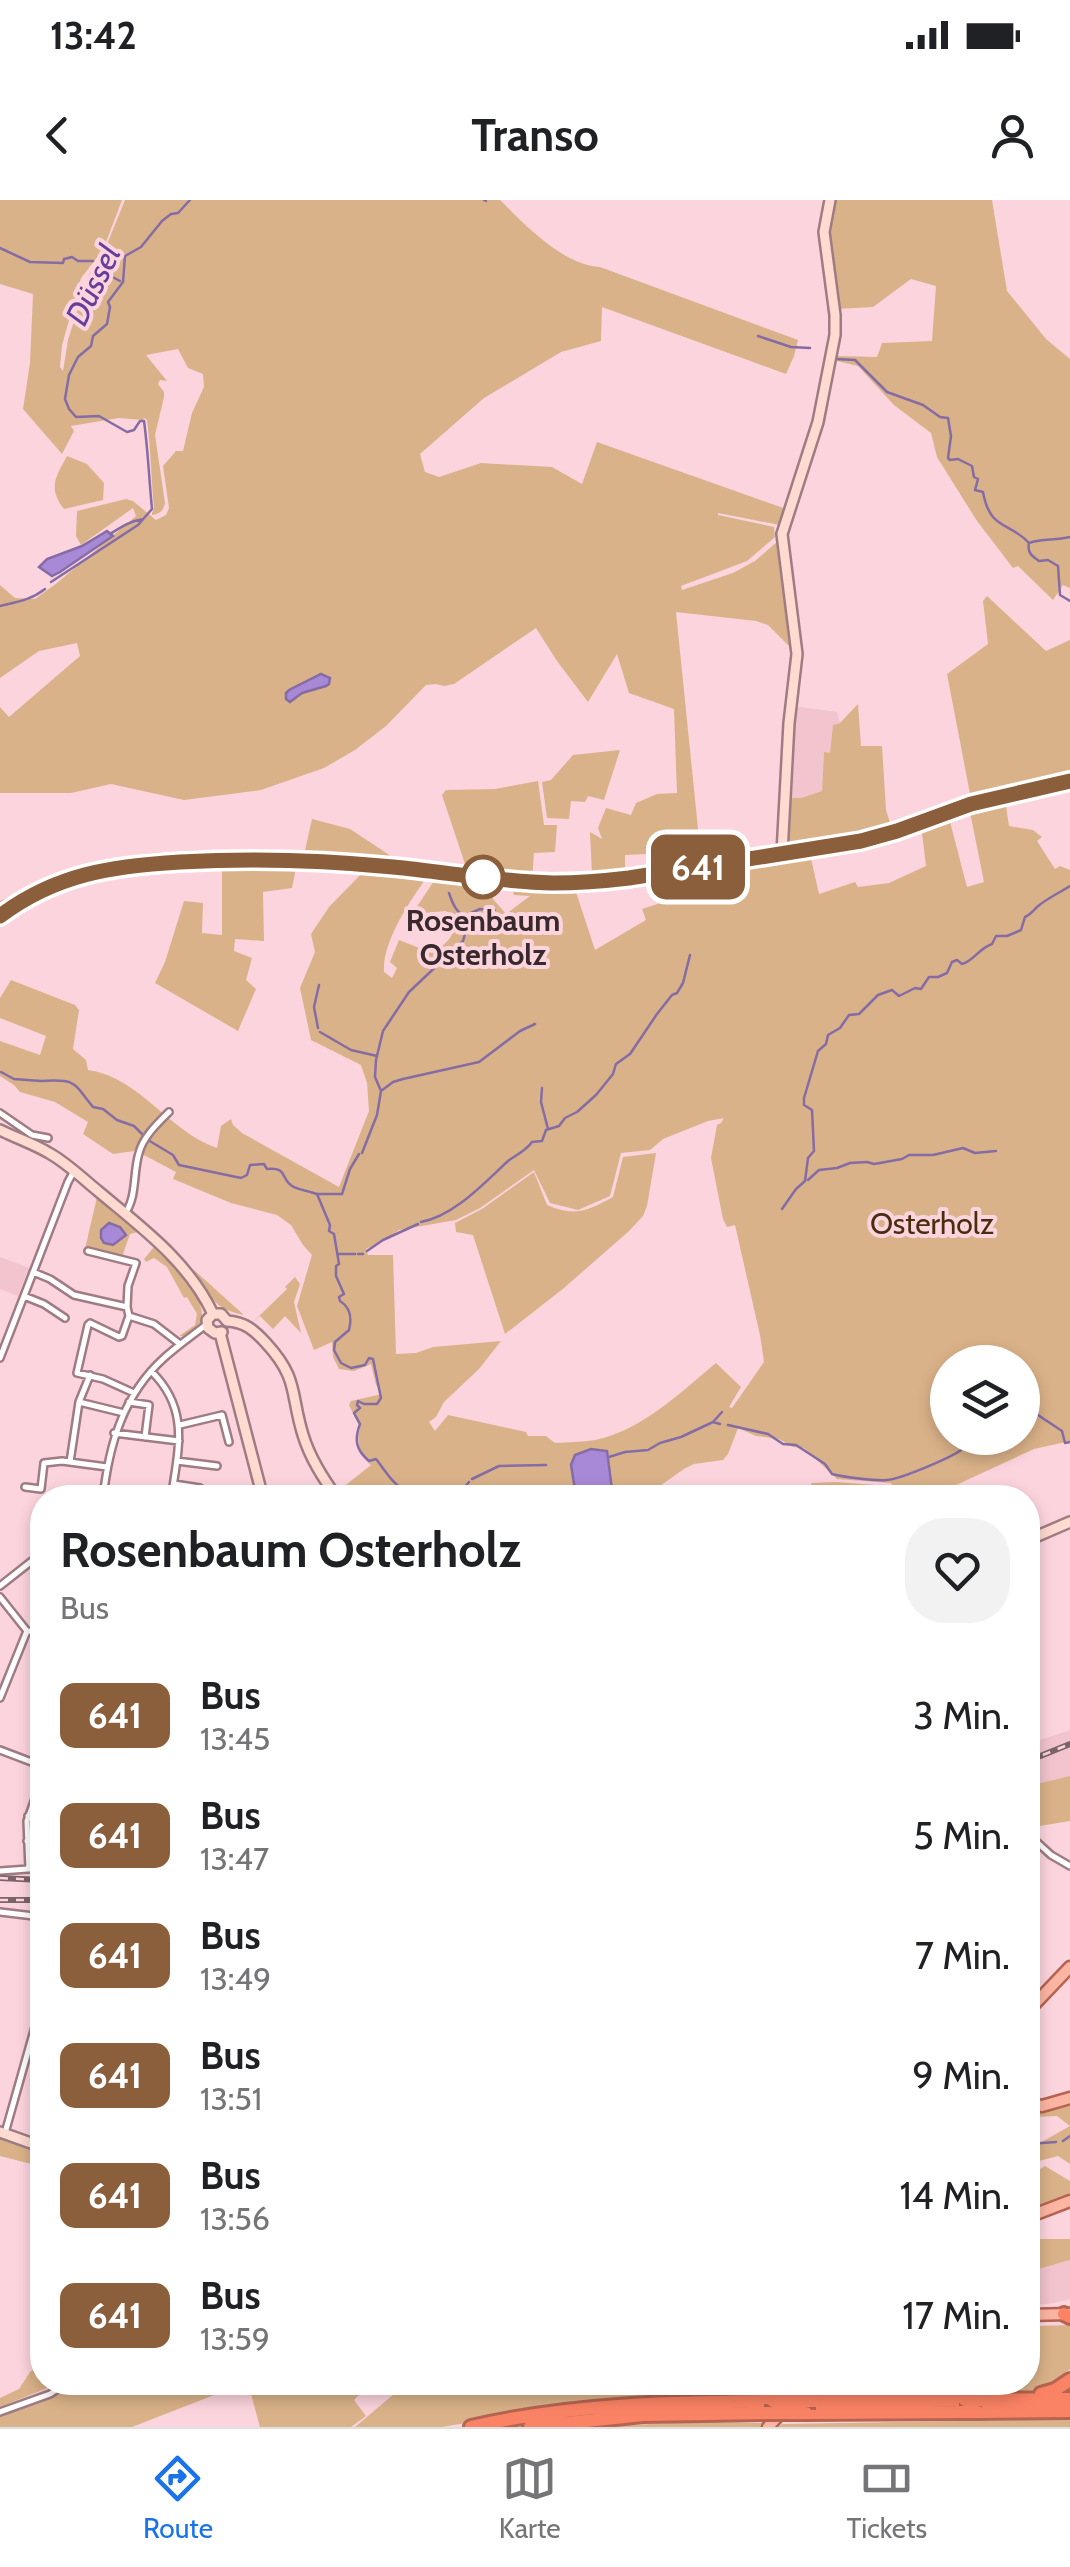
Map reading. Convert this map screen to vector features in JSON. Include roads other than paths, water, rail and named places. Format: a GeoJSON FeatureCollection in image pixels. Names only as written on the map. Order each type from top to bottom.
{"type":"FeatureCollection","features":[{"type":"Feature","properties":{"kind":"highway"},"geometry":{"type":"LineString","coordinates":[[1040,2393],[1055,2390],[1070,2380]]}},
{"type":"Feature","properties":{"kind":"highway"},"geometry":{"type":"LineString","coordinates":[[530,2427],[642,2409],[769,2414],[970,2408],[1028,2395]]}},
{"type":"Feature","properties":{"kind":"highway"},"geometry":{"type":"LineString","coordinates":[[1006,2399],[1070,2399]]}},
{"type":"Feature","properties":{"kind":"highway"},"geometry":{"type":"LineString","coordinates":[[769,2414],[816,2401],[1070,2411]]}},
{"type":"Feature","properties":{"kind":"highway"},"geometry":{"type":"LineString","coordinates":[[471,2427],[552,2412],[621,2411]]}},
{"type":"Feature","properties":{"kind":"main road"},"geometry":{"type":"LineString","coordinates":[[782,853],[797,654],[782,534],[818,422],[836,335],[824,232],[830,200]]}},
{"type":"Feature","properties":{"kind":"main road"},"geometry":{"type":"LineString","coordinates":[[0,916],[52,884],[88,873],[144,864],[302,860],[524,881],[570,883],[629,878],[878,837],[960,808],[1070,782]]}},
{"type":"Feature","properties":{"kind":"main road"},"geometry":{"type":"LineString","coordinates":[[0,1130],[49,1153],[77,1174],[181,1264],[198,1287],[259,1485]]}},
{"type":"Feature","properties":{"kind":"main road"},"geometry":{"type":"LineString","coordinates":[[213,1326],[226,1328],[226,1321],[248,1326],[284,1364],[307,1446],[329,1485]]}},
{"type":"Feature","properties":{"kind":"main road"},"geometry":{"type":"LineString","coordinates":[[1040,1535],[1070,1522]]}},
{"type":"Feature","properties":{"kind":"main road"},"geometry":{"type":"LineString","coordinates":[[1040,1999],[1070,1967]]}},
{"type":"Feature","properties":{"kind":"main road"},"geometry":{"type":"LineString","coordinates":[[1040,2106],[1070,2098]]}},
{"type":"Feature","properties":{"kind":"main road"},"geometry":{"type":"LineString","coordinates":[[2,2133],[30,2143]]}},
{"type":"Feature","properties":{"kind":"main road"},"geometry":{"type":"LineString","coordinates":[[1040,2212],[1070,2200]]}},
{"type":"Feature","properties":{"kind":"main road"},"geometry":{"type":"LineString","coordinates":[[1040,2315],[1068,2315]]}},
{"type":"Feature","properties":{"kind":"main road"},"geometry":{"type":"LineString","coordinates":[[769,2414],[793,2395]]}},
{"type":"Feature","properties":{"kind":"street"},"geometry":{"type":"LineString","coordinates":[[123,1214],[131,1204],[145,1139],[168,1112]]}},
{"type":"Feature","properties":{"kind":"street"},"geometry":{"type":"LineString","coordinates":[[0,1113],[32,1134],[48,1138]]}},
{"type":"Feature","properties":{"kind":"street"},"geometry":{"type":"LineString","coordinates":[[0,1358],[66,1189],[77,1174]]}},
{"type":"Feature","properties":{"kind":"street"},"geometry":{"type":"LineString","coordinates":[[88,1252],[136,1262],[128,1286],[129,1316],[124,1333],[119,1337],[88,1325],[77,1372],[134,1393]]}},
{"type":"Feature","properties":{"kind":"street"},"geometry":{"type":"LineString","coordinates":[[33,1272],[50,1278],[74,1295],[127,1307]]}},
{"type":"Feature","properties":{"kind":"street"},"geometry":{"type":"LineString","coordinates":[[24,1296],[65,1318]]}},
{"type":"Feature","properties":{"kind":"street"},"geometry":{"type":"LineString","coordinates":[[129,1316],[154,1324],[180,1344]]}},
{"type":"Feature","properties":{"kind":"street"},"geometry":{"type":"LineString","coordinates":[[104,1485],[114,1433],[134,1393],[180,1344],[213,1326]]}},
{"type":"Feature","properties":{"kind":"street"},"geometry":{"type":"LineString","coordinates":[[151,1371],[169,1394],[179,1425],[174,1484],[180,1485]]}},
{"type":"Feature","properties":{"kind":"street"},"geometry":{"type":"LineString","coordinates":[[70,1462],[79,1402],[90,1375]]}},
{"type":"Feature","properties":{"kind":"street"},"geometry":{"type":"LineString","coordinates":[[79,1402],[124,1412]]}},
{"type":"Feature","properties":{"kind":"street"},"geometry":{"type":"LineString","coordinates":[[128,1402],[149,1405],[146,1436]]}},
{"type":"Feature","properties":{"kind":"street"},"geometry":{"type":"LineString","coordinates":[[179,1425],[222,1414],[229,1442]]}},
{"type":"Feature","properties":{"kind":"street"},"geometry":{"type":"LineString","coordinates":[[114,1433],[179,1441]]}},
{"type":"Feature","properties":{"kind":"street"},"geometry":{"type":"LineString","coordinates":[[177,1461],[217,1466]]}},
{"type":"Feature","properties":{"kind":"street"},"geometry":{"type":"LineString","coordinates":[[41,1485],[44,1464],[70,1462],[107,1467]]}},
{"type":"Feature","properties":{"kind":"street"},"geometry":{"type":"LineString","coordinates":[[25,1487],[30,1488]]}},
{"type":"Feature","properties":{"kind":"street"},"geometry":{"type":"LineString","coordinates":[[0,1586],[30,1563]]}},
{"type":"Feature","properties":{"kind":"street"},"geometry":{"type":"LineString","coordinates":[[0,1597],[30,1631]]}},
{"type":"Feature","properties":{"kind":"street"},"geometry":{"type":"LineString","coordinates":[[1,1694],[27,1631]]}},
{"type":"Feature","properties":{"kind":"street"},"geometry":{"type":"LineString","coordinates":[[0,1750],[30,1761]]}},
{"type":"Feature","properties":{"kind":"street"},"geometry":{"type":"LineString","coordinates":[[0,1871],[29,1869],[30,1811]]}},
{"type":"Feature","properties":{"kind":"street"},"geometry":{"type":"LineString","coordinates":[[1040,1844],[1070,1866]]}},
{"type":"Feature","properties":{"kind":"street"},"geometry":{"type":"LineString","coordinates":[[0,1912],[30,1916]]}},
{"type":"Feature","properties":{"kind":"street"},"geometry":{"type":"LineString","coordinates":[[2,2133],[30,2041]]}},
{"type":"Feature","properties":{"kind":"street"},"geometry":{"type":"LineString","coordinates":[[0,2412],[47,2395]]}},
{"type":"Feature","properties":{"kind":"street"},"geometry":{"type":"LineString","coordinates":[[970,2408],[978,2395]]}},
{"type":"Feature","properties":{"kind":"waterway","name":"Düssel"},"geometry":{"type":"LineString","coordinates":[[51,582],[138,525],[152,509],[144,421],[127,432],[99,416],[76,417],[65,399],[69,375],[78,357],[107,324],[108,302],[123,282],[125,256],[141,247],[162,221],[178,213],[190,200]]}},
{"type":"Feature","properties":{"kind":"waterway"},"geometry":{"type":"LineString","coordinates":[[0,248],[30,262],[63,263],[72,257],[93,261]]}},
{"type":"Feature","properties":{"kind":"waterway"},"geometry":{"type":"LineString","coordinates":[[98,265],[120,281]]}},
{"type":"Feature","properties":{"kind":"waterway"},"geometry":{"type":"LineString","coordinates":[[758,336],[791,347],[810,348]]}},
{"type":"Feature","properties":{"kind":"waterway"},"geometry":{"type":"LineString","coordinates":[[836,359],[855,360],[887,392],[948,418],[948,458],[972,466],[978,479],[975,490],[983,492],[995,519],[1022,536],[1036,559],[1058,566],[1060,595],[1070,601]]}},
{"type":"Feature","properties":{"kind":"waterway"},"geometry":{"type":"LineString","coordinates":[[110,534],[143,519]]}},
{"type":"Feature","properties":{"kind":"waterway"},"geometry":{"type":"LineString","coordinates":[[1029,543],[1070,537]]}},
{"type":"Feature","properties":{"kind":"waterway","name":"Düssel"},"geometry":{"type":"LineString","coordinates":[[0,606],[45,589]]}},
{"type":"Feature","properties":{"kind":"waterway"},"geometry":{"type":"LineString","coordinates":[[782,1209],[805,1181],[808,1158],[814,1151],[812,1110],[804,1105],[804,1098],[818,1051],[826,1044],[828,1035],[878,995],[892,990],[899,996],[921,989],[929,977],[947,973],[952,962],[962,964],[970,960],[992,944],[996,936],[1021,930],[1025,917],[1070,886]]}},
{"type":"Feature","properties":{"kind":"waterway"},"geometry":{"type":"LineString","coordinates":[[449,893],[456,908],[468,919]]}},
{"type":"Feature","properties":{"kind":"waterway"},"geometry":{"type":"LineString","coordinates":[[362,1153],[377,1115],[381,1091],[375,1077],[376,1060],[383,1031],[409,992],[463,941],[471,913],[495,910]]}},
{"type":"Feature","properties":{"kind":"waterway"},"geometry":{"type":"LineString","coordinates":[[421,1222],[457,1206],[532,1142],[542,1141],[546,1130],[559,1126],[596,1095],[616,1064],[630,1054],[657,1014],[677,993],[690,955]]}},
{"type":"Feature","properties":{"kind":"waterway"},"geometry":{"type":"LineString","coordinates":[[318,1028],[314,1007],[319,985]]}},
{"type":"Feature","properties":{"kind":"waterway"},"geometry":{"type":"LineString","coordinates":[[381,1091],[403,1079],[479,1062],[535,1024]]}},
{"type":"Feature","properties":{"kind":"waterway"},"geometry":{"type":"LineString","coordinates":[[320,1032],[351,1050],[377,1056]]}},
{"type":"Feature","properties":{"kind":"waterway"},"geometry":{"type":"LineString","coordinates":[[1,1072],[14,1079],[72,1084],[93,1107],[134,1126],[173,1155],[179,1165],[241,1178],[247,1175],[250,1165],[264,1164],[267,1169],[281,1171],[292,1186],[317,1194],[329,1231],[334,1234],[339,1264],[336,1276],[344,1294],[339,1297],[350,1317],[349,1330],[335,1342],[334,1350],[341,1363],[351,1368],[373,1359],[381,1398],[377,1404],[358,1401],[360,1408],[354,1413],[360,1424],[357,1444],[365,1457],[369,1461],[376,1459],[398,1485]]}},
{"type":"Feature","properties":{"kind":"waterway"},"geometry":{"type":"LineString","coordinates":[[542,1088],[541,1102],[548,1129]]}},
{"type":"Feature","properties":{"kind":"waterway"},"geometry":{"type":"LineString","coordinates":[[808,1180],[819,1170],[850,1163],[874,1164],[963,1148],[975,1153],[996,1151]]}},
{"type":"Feature","properties":{"kind":"waterway"},"geometry":{"type":"LineString","coordinates":[[318,1194],[342,1194],[359,1154]]}},
{"type":"Feature","properties":{"kind":"waterway"},"geometry":{"type":"LineString","coordinates":[[367,1251],[418,1224]]}},
{"type":"Feature","properties":{"kind":"waterway"},"geometry":{"type":"LineString","coordinates":[[337,1254],[355,1254]]}},
{"type":"Feature","properties":{"kind":"waterway"},"geometry":{"type":"LineString","coordinates":[[358,1254],[363,1254]]}},
{"type":"Feature","properties":{"kind":"waterway"},"geometry":{"type":"LineString","coordinates":[[713,1422],[722,1412]]}},
{"type":"Feature","properties":{"kind":"waterway"},"geometry":{"type":"LineString","coordinates":[[1040,1416],[1062,1431],[1065,1443],[1070,1442]]}},
{"type":"Feature","properties":{"kind":"waterway"},"geometry":{"type":"LineString","coordinates":[[609,1457],[648,1450],[713,1422],[720,1424]]}},
{"type":"Feature","properties":{"kind":"waterway"},"geometry":{"type":"LineString","coordinates":[[728,1425],[796,1445],[825,1464],[832,1474],[851,1477],[894,1479],[952,1455]]}},
{"type":"Feature","properties":{"kind":"waterway"},"geometry":{"type":"LineString","coordinates":[[472,1479],[499,1466],[546,1465]]}},
{"type":"Feature","properties":{"kind":"waterway"},"geometry":{"type":"LineString","coordinates":[[466,1485],[469,1482]]}},
{"type":"Feature","properties":{"kind":"waterway"},"geometry":{"type":"LineString","coordinates":[[1063,2141],[1070,2136]]}},
{"type":"Feature","properties":{"kind":"waterway"},"geometry":{"type":"LineString","coordinates":[[1040,2143],[1056,2142]]}},
{"type":"Feature","properties":{"kind":"railway"},"geometry":{"type":"LineString","coordinates":[[1040,1756],[1070,1744]]}},
{"type":"Feature","properties":{"kind":"railway"},"geometry":{"type":"LineString","coordinates":[[0,1878],[30,1879]]}},
{"type":"Feature","properties":{"kind":"railway"},"geometry":{"type":"LineString","coordinates":[[0,1900],[30,1900]]}},
{"type":"Feature","properties":{"kind":"place","name":"Rosenbaum Osterholz"},"geometry":{"type":"Point","coordinates":[483,877]}},
{"type":"Feature","properties":{"kind":"park label","name":"Osterholz"},"geometry":{"type":"Point","coordinates":[932,1224]}}]}
